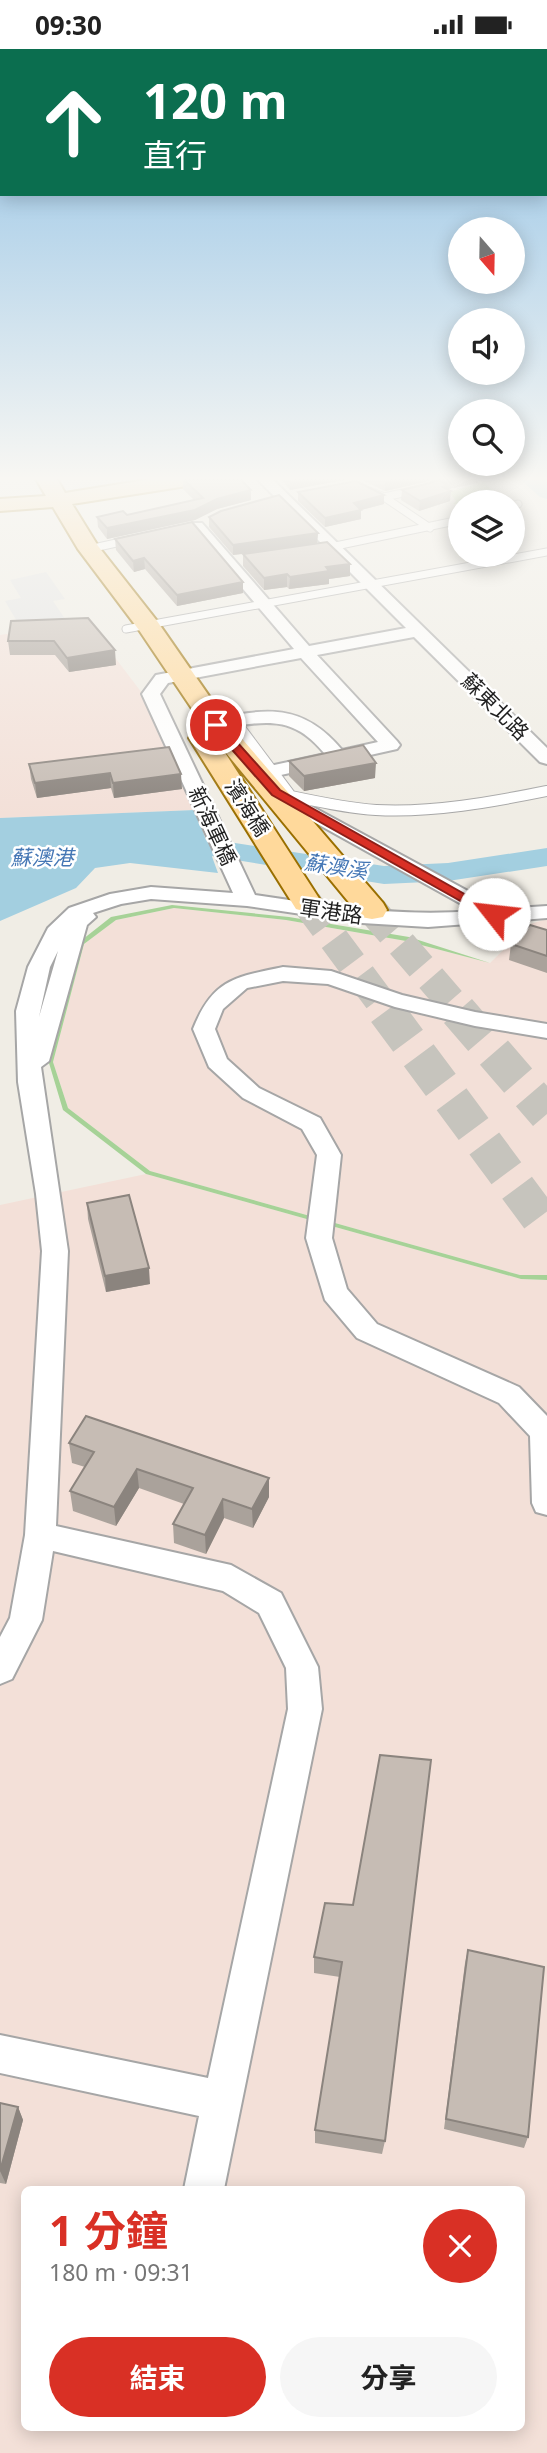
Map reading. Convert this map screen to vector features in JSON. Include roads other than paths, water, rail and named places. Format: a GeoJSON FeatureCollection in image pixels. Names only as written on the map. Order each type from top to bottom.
{"type":"FeatureCollection","features":[{"type":"Feature","properties":{"kind":"main road"},"geometry":{"type":"LineString","coordinates":[[107,591],[172,677],[225,723],[372,910]]}},
{"type":"Feature","properties":{"kind":"main road"},"geometry":{"type":"LineString","coordinates":[[115,591],[137,628]]}},
{"type":"Feature","properties":{"kind":"main road","name":"濱海橋"},"geometry":{"type":"LineString","coordinates":[[172,677],[307,902]]}},
{"type":"Feature","properties":{"kind":"street"},"geometry":{"type":"LineString","coordinates":[[256,591],[304,651],[391,745],[337,756],[274,782]]}},
{"type":"Feature","properties":{"kind":"street","name":"蘇東北路"},"geometry":{"type":"LineString","coordinates":[[378,591],[547,758]]}},
{"type":"Feature","properties":{"kind":"street"},"geometry":{"type":"LineString","coordinates":[[172,677],[418,631]]}},
{"type":"Feature","properties":{"kind":"street","name":"新海軍橋"},"geometry":{"type":"LineString","coordinates":[[172,677],[151,694],[247,900]]}},
{"type":"Feature","properties":{"kind":"street"},"geometry":{"type":"LineString","coordinates":[[225,723],[270,717],[288,720],[313,729],[337,756]]}},
{"type":"Feature","properties":{"kind":"street"},"geometry":{"type":"LineString","coordinates":[[274,782],[494,914]]}},
{"type":"Feature","properties":{"kind":"street","name":"軍港路"},"geometry":{"type":"LineString","coordinates":[[40,1535],[55,1251],[49,1194],[30,1082],[77,922],[117,898],[151,893],[247,900],[362,917],[428,921],[547,912]]}},
{"type":"Feature","properties":{"kind":"street"},"geometry":{"type":"LineString","coordinates":[[547,1031],[475,1019],[396,1000],[331,978],[284,974],[240,983],[213,1006],[204,1029],[217,1062],[251,1093],[311,1124],[329,1155],[319,1238],[335,1293],[367,1331],[509,1395],[544,1432],[547,1503]]}},
{"type":"Feature","properties":{"kind":"street"},"geometry":{"type":"LineString","coordinates":[[0,1669],[26,1620],[40,1535],[231,1579],[270,1602],[302,1667],[305,1709],[205,2186]]}},
{"type":"Feature","properties":{"kind":"street"},"geometry":{"type":"LineString","coordinates":[[0,2055],[222,2101]]}},
{"type":"Feature","properties":{"kind":"lane"},"geometry":{"type":"LineString","coordinates":[[137,628],[337,591]]}},
{"type":"Feature","properties":{"kind":"lane"},"geometry":{"type":"LineString","coordinates":[[274,782],[291,796],[330,804],[385,810],[459,805],[547,791]]}},
{"type":"Feature","properties":{"kind":"water","name":"蘇澳港"},"geometry":{"type":"Polygon","coordinates":[[[195,810],[218,873],[130,863],[95,868],[76,888],[0,921],[0,818],[195,810]]]}},
{"type":"Feature","properties":{"kind":"waterway","name":"蘇澳溪"},"geometry":{"type":"LineString","coordinates":[[209,848],[384,875],[448,872],[547,857]]}},
{"type":"Feature","properties":{"kind":"tunnel"},"geometry":{"type":"LineString","coordinates":[[307,903],[388,1012]]}},
{"type":"Feature","properties":{"kind":"tunnel"},"geometry":{"type":"LineString","coordinates":[[372,910],[460,1012]]}},
{"type":"Feature","properties":{"kind":"tunnel"},"geometry":{"type":"LineString","coordinates":[[386,1011],[547,1228]]}},
{"type":"Feature","properties":{"kind":"tunnel"},"geometry":{"type":"LineString","coordinates":[[458,1011],[547,1114]]}}]}
